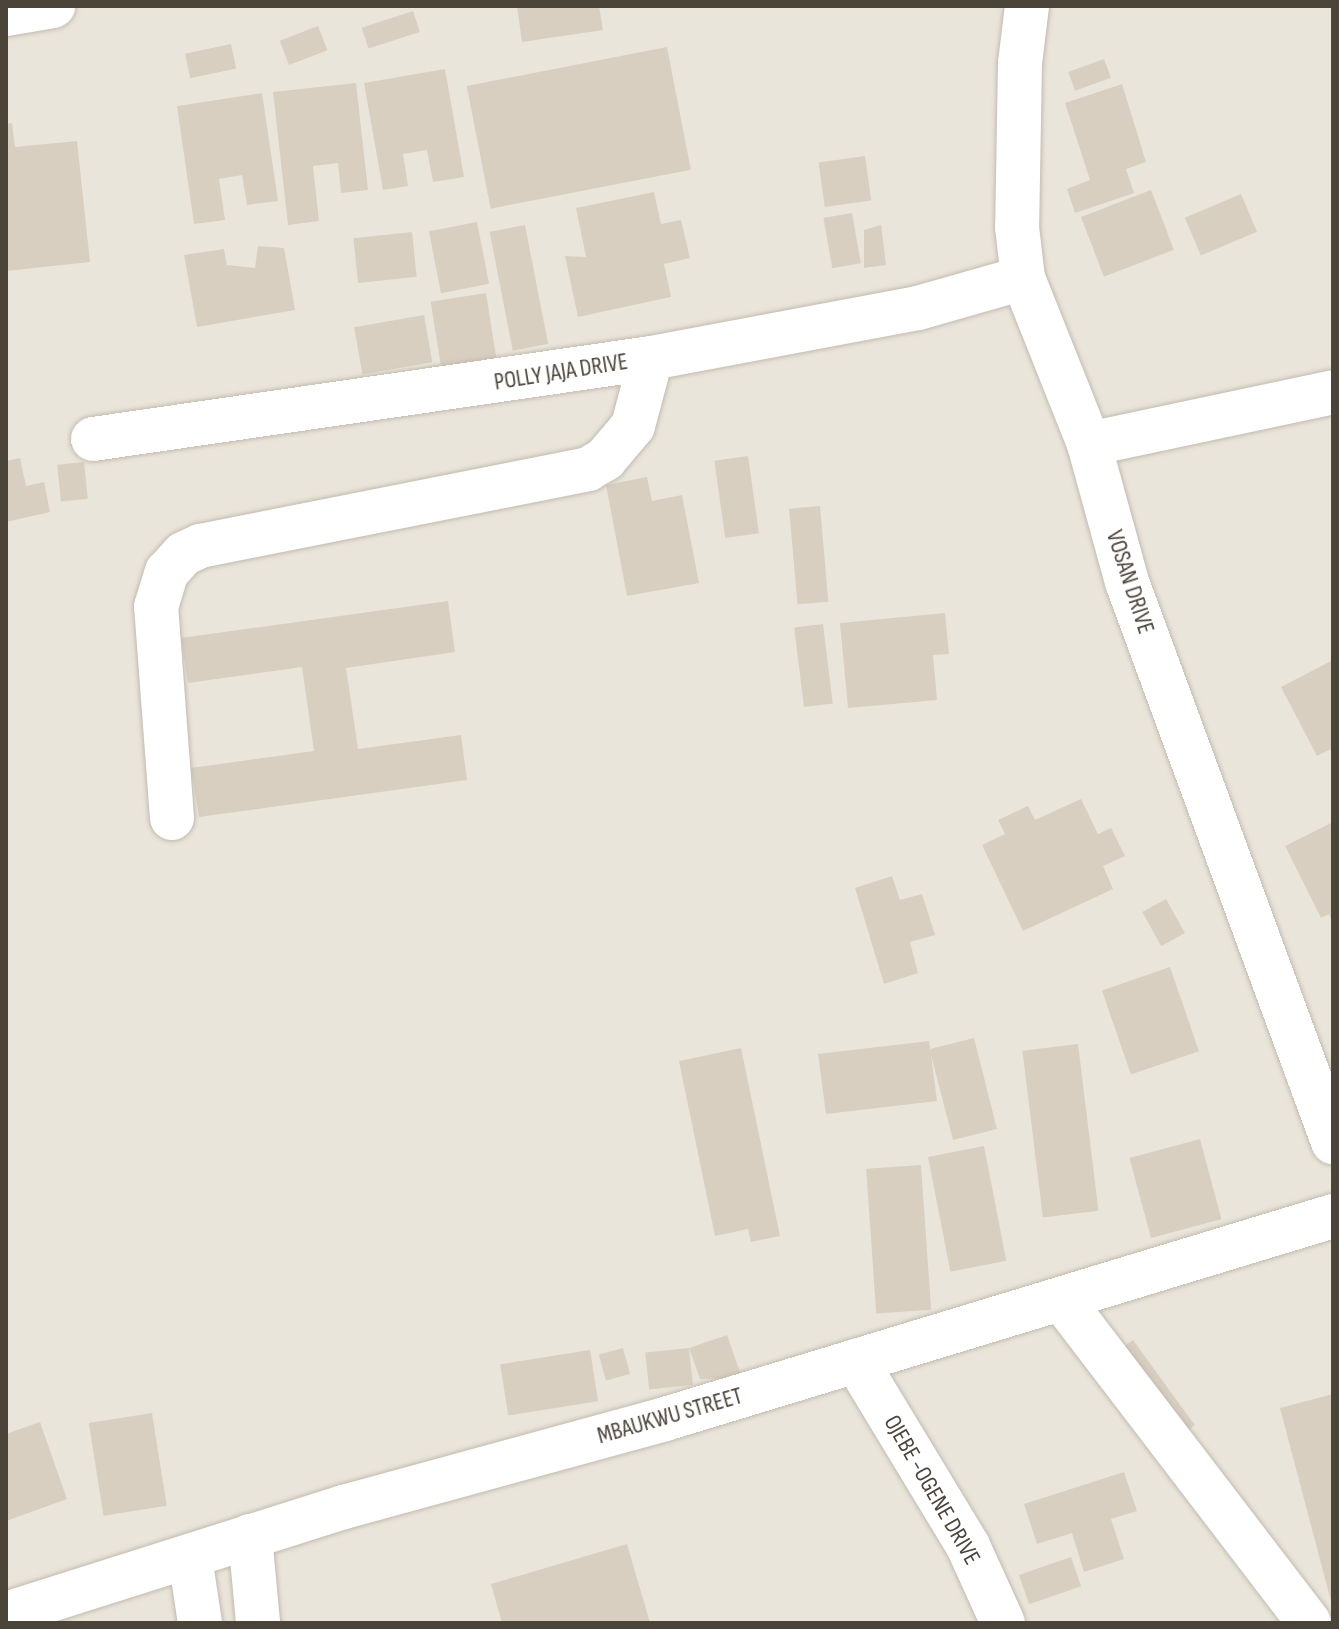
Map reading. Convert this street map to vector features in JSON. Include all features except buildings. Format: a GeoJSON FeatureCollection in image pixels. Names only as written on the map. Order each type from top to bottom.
{"type":"FeatureCollection","features":[{"type":"Feature","properties":{"kind":"street"},"geometry":{"type":"LineString","coordinates":[[6,14],[53,6]]}},
{"type":"Feature","properties":{"kind":"street","name":"VOSAN DRIVE"},"geometry":{"type":"LineString","coordinates":[[1028,6],[1020,63],[1017,227],[1023,278],[1089,444],[1127,582],[1333,1142]]}},
{"type":"Feature","properties":{"kind":"street","name":"POLLY JAJA DRIVE"},"geometry":{"type":"LineString","coordinates":[[93,439],[651,358],[918,308],[1023,278]]}},
{"type":"Feature","properties":{"kind":"street"},"geometry":{"type":"LineString","coordinates":[[172,818],[156,607],[167,572],[183,554],[200,546],[588,469],[613,452],[633,426],[651,358]]}},
{"type":"Feature","properties":{"kind":"street"},"geometry":{"type":"LineString","coordinates":[[1089,444],[1333,392]]}},
{"type":"Feature","properties":{"kind":"street","name":"MBAUKWU STREET"},"geometry":{"type":"LineString","coordinates":[[6,1614],[250,1536],[1063,1301],[1333,1216]]}},
{"type":"Feature","properties":{"kind":"street"},"geometry":{"type":"LineString","coordinates":[[1063,1301],[1309,1623]]}},
{"type":"Feature","properties":{"kind":"street","name":"OJEBE -OGENE DRIVE"},"geometry":{"type":"LineString","coordinates":[[856,1361],[968,1546],[1003,1623]]}},
{"type":"Feature","properties":{"kind":"street"},"geometry":{"type":"LineString","coordinates":[[250,1536],[258,1623]]}},
{"type":"Feature","properties":{"kind":"street"},"geometry":{"type":"LineString","coordinates":[[190,1557],[200,1623]]}},
{"type":"Feature","properties":{"kind":"shaded area"},"geometry":{"type":"Polygon","coordinates":[[[6,6],[1333,6],[1333,1623],[6,1623],[6,6]]]}}]}
